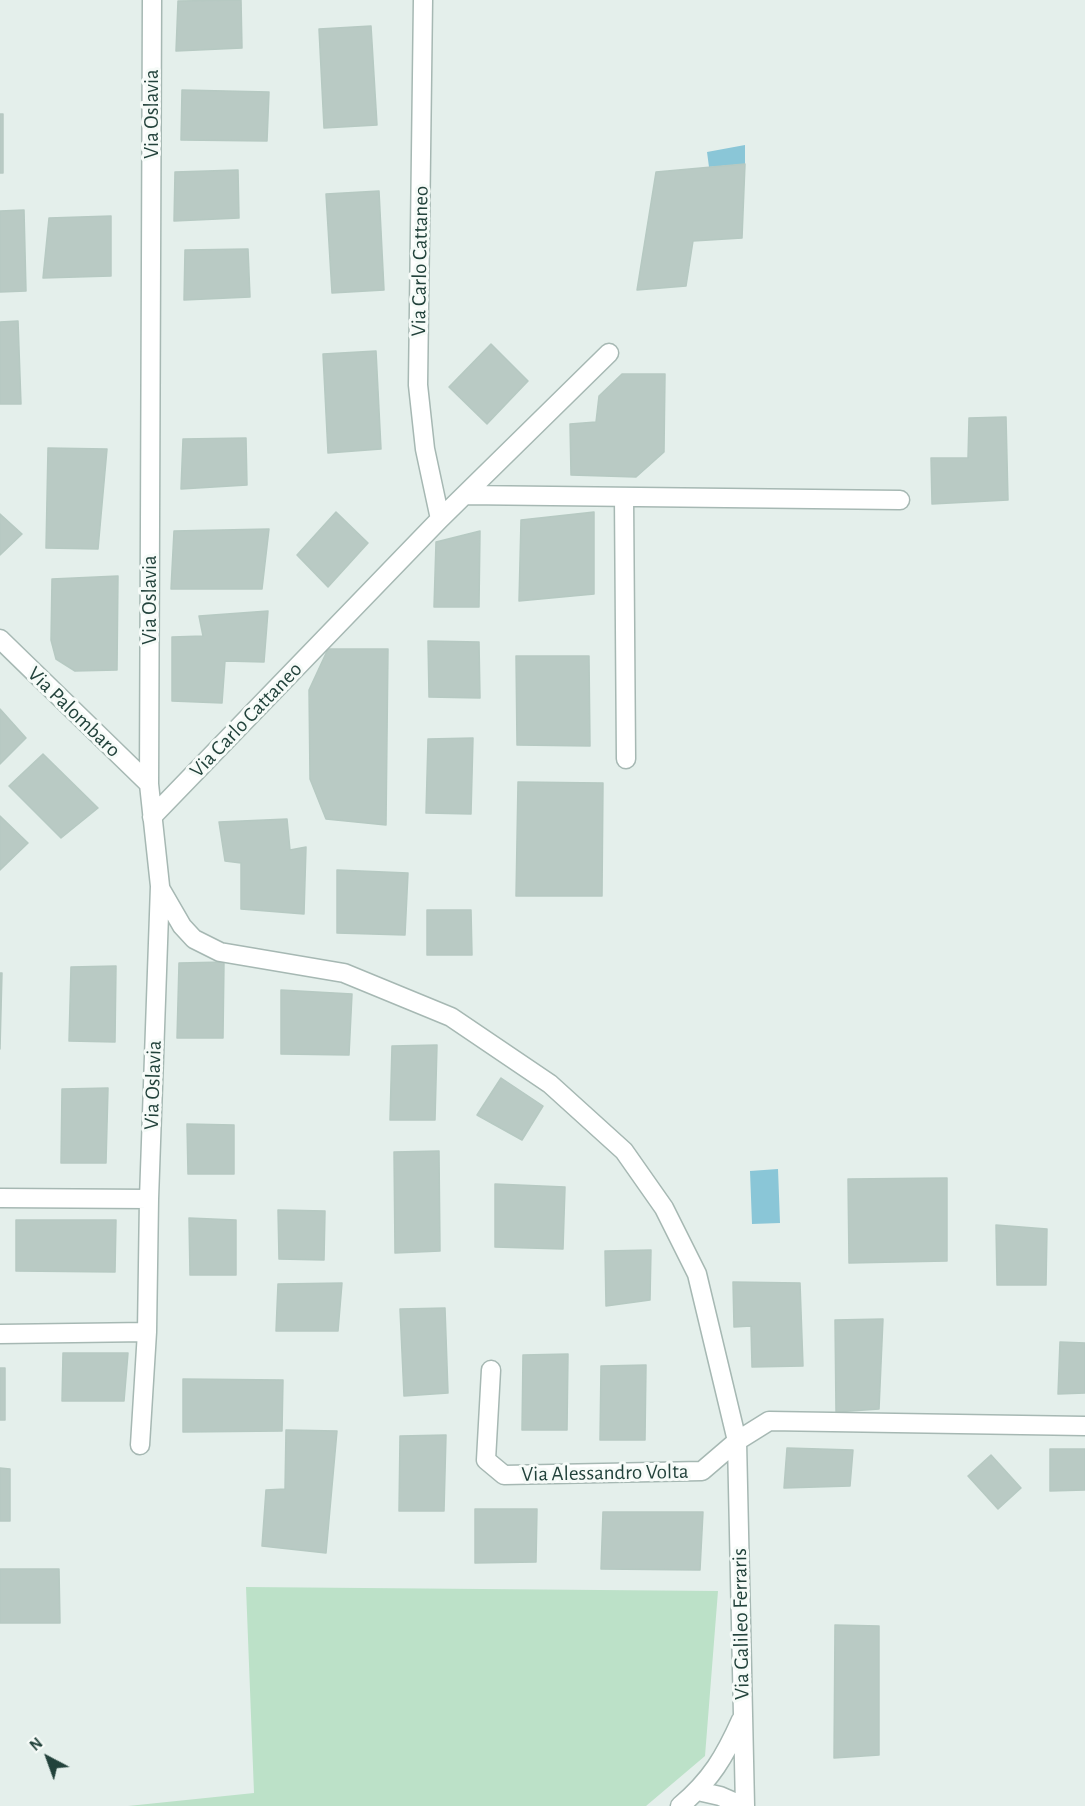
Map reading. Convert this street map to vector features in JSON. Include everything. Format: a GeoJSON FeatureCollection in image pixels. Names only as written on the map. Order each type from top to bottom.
{"type":"FeatureCollection","features":[{"type":"Feature","properties":{"kind":"street","name":"Via Oslavia"},"geometry":{"type":"LineString","coordinates":[[140,1445],[147,1332],[149,1199],[160,886],[149,784],[152,0]]}},
{"type":"Feature","properties":{"kind":"street","name":"Via Carlo Cattaneo"},"geometry":{"type":"LineString","coordinates":[[423,0],[418,386],[425,449],[440,519]]}},
{"type":"Feature","properties":{"kind":"street","name":"Via Carlo Cattaneo"},"geometry":{"type":"LineString","coordinates":[[152,817],[440,519],[609,352]]}},
{"type":"Feature","properties":{"kind":"street"},"geometry":{"type":"LineString","coordinates":[[465,495],[900,500]]}},
{"type":"Feature","properties":{"kind":"street"},"geometry":{"type":"LineString","coordinates":[[624,496],[626,759]]}},
{"type":"Feature","properties":{"kind":"street","name":"Via Palombaro"},"geometry":{"type":"LineString","coordinates":[[0,639],[149,784]]}},
{"type":"Feature","properties":{"kind":"street"},"geometry":{"type":"LineString","coordinates":[[160,886],[182,926],[194,939],[220,952],[344,973],[451,1017],[550,1084],[624,1151],[664,1208],[698,1274],[737,1442]]}},
{"type":"Feature","properties":{"kind":"street"},"geometry":{"type":"LineString","coordinates":[[0,1198],[149,1199]]}},
{"type":"Feature","properties":{"kind":"street"},"geometry":{"type":"LineString","coordinates":[[0,1334],[147,1332]]}},
{"type":"Feature","properties":{"kind":"street","name":"Via Alessandro Volta"},"geometry":{"type":"LineString","coordinates":[[491,1370],[486,1460],[504,1475],[702,1471],[737,1442],[769,1420],[1085,1426]]}},
{"type":"Feature","properties":{"kind":"street","name":"Via Galileo Ferraris"},"geometry":{"type":"LineString","coordinates":[[737,1442],[744,1806]]}},
{"type":"Feature","properties":{"kind":"street"},"geometry":{"type":"LineString","coordinates":[[680,1806],[698,1791],[716,1770],[728,1751],[743,1716]]}},
{"type":"Feature","properties":{"kind":"street"},"geometry":{"type":"LineString","coordinates":[[698,1791],[720,1796],[744,1806]]}},
{"type":"Feature","properties":{"kind":"green space"},"geometry":{"type":"Polygon","coordinates":[[[246,1587],[718,1591],[705,1756],[646,1806],[128,1806],[254,1793],[246,1587]]]}},
{"type":"Feature","properties":{"kind":"water"},"geometry":{"type":"Polygon","coordinates":[[[745,145],[745,164],[709,167],[707,152],[745,145]]]}},
{"type":"Feature","properties":{"kind":"water"},"geometry":{"type":"Polygon","coordinates":[[[778,1169],[780,1223],[752,1224],[750,1171],[778,1169]]]}},
{"type":"Feature","properties":{"kind":"building"},"geometry":{"type":"Polygon","coordinates":[[[241,0],[242,48],[176,51],[178,1],[241,0]]]}},
{"type":"Feature","properties":{"kind":"building"},"geometry":{"type":"Polygon","coordinates":[[[371,26],[377,125],[324,128],[319,29],[371,26]]]}},
{"type":"Feature","properties":{"kind":"building"},"geometry":{"type":"Polygon","coordinates":[[[182,90],[269,92],[267,141],[181,140],[182,90]]]}},
{"type":"Feature","properties":{"kind":"building"},"geometry":{"type":"Polygon","coordinates":[[[0,114],[3,114],[3,173],[0,173],[0,114]]]}},
{"type":"Feature","properties":{"kind":"building"},"geometry":{"type":"Polygon","coordinates":[[[745,164],[742,238],[693,241],[686,286],[637,290],[656,172],[745,164]]]}},
{"type":"Feature","properties":{"kind":"building"},"geometry":{"type":"Polygon","coordinates":[[[238,170],[239,218],[174,221],[175,172],[238,170]]]}},
{"type":"Feature","properties":{"kind":"building"},"geometry":{"type":"Polygon","coordinates":[[[379,191],[384,290],[332,293],[326,194],[379,191]]]}},
{"type":"Feature","properties":{"kind":"building"},"geometry":{"type":"Polygon","coordinates":[[[24,210],[26,291],[0,292],[0,211],[24,210]]]}},
{"type":"Feature","properties":{"kind":"building"},"geometry":{"type":"Polygon","coordinates":[[[111,216],[111,276],[43,278],[49,218],[111,216]]]}},
{"type":"Feature","properties":{"kind":"building"},"geometry":{"type":"Polygon","coordinates":[[[248,249],[250,297],[184,300],[185,250],[248,249]]]}},
{"type":"Feature","properties":{"kind":"building"},"geometry":{"type":"Polygon","coordinates":[[[18,321],[21,404],[0,404],[0,322],[18,321]]]}},
{"type":"Feature","properties":{"kind":"building"},"geometry":{"type":"Polygon","coordinates":[[[491,344],[528,381],[487,424],[449,387],[491,344]]]}},
{"type":"Feature","properties":{"kind":"building"},"geometry":{"type":"Polygon","coordinates":[[[376,351],[381,449],[328,453],[323,354],[376,351]]]}},
{"type":"Feature","properties":{"kind":"building"},"geometry":{"type":"Polygon","coordinates":[[[622,374],[665,374],[664,452],[636,477],[571,475],[570,424],[596,422],[599,396],[622,374]]]}},
{"type":"Feature","properties":{"kind":"building"},"geometry":{"type":"Polygon","coordinates":[[[1006,417],[1008,500],[932,504],[931,458],[968,458],[969,418],[1006,417]]]}},
{"type":"Feature","properties":{"kind":"building"},"geometry":{"type":"Polygon","coordinates":[[[246,438],[247,485],[181,489],[183,439],[246,438]]]}},
{"type":"Feature","properties":{"kind":"building"},"geometry":{"type":"Polygon","coordinates":[[[48,448],[107,449],[98,549],[46,548],[48,448]]]}},
{"type":"Feature","properties":{"kind":"building"},"geometry":{"type":"Polygon","coordinates":[[[336,512],[368,543],[328,587],[297,555],[336,512]]]}},
{"type":"Feature","properties":{"kind":"building"},"geometry":{"type":"Polygon","coordinates":[[[594,512],[594,594],[519,601],[521,520],[594,512]]]}},
{"type":"Feature","properties":{"kind":"building"},"geometry":{"type":"Polygon","coordinates":[[[0,514],[22,534],[0,555],[0,514]]]}},
{"type":"Feature","properties":{"kind":"building"},"geometry":{"type":"Polygon","coordinates":[[[269,529],[262,589],[171,589],[174,531],[269,529]]]}},
{"type":"Feature","properties":{"kind":"building"},"geometry":{"type":"Polygon","coordinates":[[[480,531],[479,607],[434,607],[436,542],[480,531]]]}},
{"type":"Feature","properties":{"kind":"building"},"geometry":{"type":"Polygon","coordinates":[[[118,576],[117,670],[75,671],[56,659],[51,640],[52,579],[118,576]]]}},
{"type":"Feature","properties":{"kind":"building"},"geometry":{"type":"Polygon","coordinates":[[[268,611],[264,662],[225,661],[222,703],[172,701],[172,637],[203,636],[199,616],[268,611]]]}},
{"type":"Feature","properties":{"kind":"building"},"geometry":{"type":"Polygon","coordinates":[[[428,641],[479,642],[480,698],[429,697],[428,641]]]}},
{"type":"Feature","properties":{"kind":"building"},"geometry":{"type":"Polygon","coordinates":[[[328,649],[388,649],[386,825],[326,819],[310,779],[309,690],[328,649]]]}},
{"type":"Feature","properties":{"kind":"building"},"geometry":{"type":"Polygon","coordinates":[[[516,656],[589,656],[590,746],[517,745],[516,656]]]}},
{"type":"Feature","properties":{"kind":"building"},"geometry":{"type":"Polygon","coordinates":[[[0,709],[26,738],[0,764],[0,709]]]}},
{"type":"Feature","properties":{"kind":"building"},"geometry":{"type":"Polygon","coordinates":[[[473,738],[471,814],[426,813],[428,739],[473,738]]]}},
{"type":"Feature","properties":{"kind":"building"},"geometry":{"type":"Polygon","coordinates":[[[43,754],[98,808],[61,838],[9,786],[43,754]]]}},
{"type":"Feature","properties":{"kind":"building"},"geometry":{"type":"Polygon","coordinates":[[[518,782],[603,783],[602,896],[516,896],[518,782]]]}},
{"type":"Feature","properties":{"kind":"building"},"geometry":{"type":"Polygon","coordinates":[[[0,816],[28,843],[0,870],[0,816]]]}},
{"type":"Feature","properties":{"kind":"building"},"geometry":{"type":"Polygon","coordinates":[[[287,819],[290,850],[306,847],[304,914],[241,909],[241,863],[225,861],[219,822],[287,819]]]}},
{"type":"Feature","properties":{"kind":"building"},"geometry":{"type":"Polygon","coordinates":[[[337,870],[408,873],[405,935],[337,933],[337,870]]]}},
{"type":"Feature","properties":{"kind":"building"},"geometry":{"type":"Polygon","coordinates":[[[427,910],[471,910],[472,955],[427,955],[427,910]]]}},
{"type":"Feature","properties":{"kind":"building"},"geometry":{"type":"Polygon","coordinates":[[[224,962],[223,1038],[177,1038],[179,963],[224,962]]]}},
{"type":"Feature","properties":{"kind":"building"},"geometry":{"type":"Polygon","coordinates":[[[116,966],[115,1042],[69,1041],[71,967],[116,966]]]}},
{"type":"Feature","properties":{"kind":"building"},"geometry":{"type":"Polygon","coordinates":[[[0,973],[2,973],[0,1049],[0,973]]]}},
{"type":"Feature","properties":{"kind":"building"},"geometry":{"type":"Polygon","coordinates":[[[281,990],[352,994],[349,1055],[281,1054],[281,990]]]}},
{"type":"Feature","properties":{"kind":"building"},"geometry":{"type":"Polygon","coordinates":[[[437,1045],[435,1120],[390,1120],[392,1046],[437,1045]]]}},
{"type":"Feature","properties":{"kind":"building"},"geometry":{"type":"Polygon","coordinates":[[[501,1078],[543,1106],[522,1140],[477,1115],[501,1078]]]}},
{"type":"Feature","properties":{"kind":"building"},"geometry":{"type":"Polygon","coordinates":[[[108,1088],[106,1163],[61,1163],[62,1089],[108,1088]]]}},
{"type":"Feature","properties":{"kind":"building"},"geometry":{"type":"Polygon","coordinates":[[[187,1124],[234,1125],[234,1174],[188,1174],[187,1124]]]}},
{"type":"Feature","properties":{"kind":"building"},"geometry":{"type":"Polygon","coordinates":[[[439,1151],[440,1251],[395,1253],[394,1152],[439,1151]]]}},
{"type":"Feature","properties":{"kind":"building"},"geometry":{"type":"Polygon","coordinates":[[[947,1178],[947,1261],[849,1263],[848,1179],[947,1178]]]}},
{"type":"Feature","properties":{"kind":"building"},"geometry":{"type":"Polygon","coordinates":[[[495,1184],[565,1187],[563,1249],[495,1247],[495,1184]]]}},
{"type":"Feature","properties":{"kind":"building"},"geometry":{"type":"Polygon","coordinates":[[[278,1210],[325,1211],[324,1260],[279,1259],[278,1210]]]}},
{"type":"Feature","properties":{"kind":"building"},"geometry":{"type":"Polygon","coordinates":[[[189,1218],[236,1220],[236,1275],[190,1275],[189,1218]]]}},
{"type":"Feature","properties":{"kind":"building"},"geometry":{"type":"Polygon","coordinates":[[[16,1220],[116,1220],[115,1272],[16,1271],[16,1220]]]}},
{"type":"Feature","properties":{"kind":"building"},"geometry":{"type":"Polygon","coordinates":[[[996,1225],[1047,1229],[1046,1285],[997,1285],[996,1225]]]}},
{"type":"Feature","properties":{"kind":"building"},"geometry":{"type":"Polygon","coordinates":[[[651,1250],[650,1300],[606,1306],[605,1251],[651,1250]]]}},
{"type":"Feature","properties":{"kind":"building"},"geometry":{"type":"Polygon","coordinates":[[[733,1282],[800,1283],[803,1366],[752,1367],[751,1326],[734,1327],[733,1282]]]}},
{"type":"Feature","properties":{"kind":"building"},"geometry":{"type":"Polygon","coordinates":[[[342,1283],[338,1331],[276,1331],[278,1284],[342,1283]]]}},
{"type":"Feature","properties":{"kind":"building"},"geometry":{"type":"Polygon","coordinates":[[[445,1308],[448,1393],[404,1396],[400,1309],[445,1308]]]}},
{"type":"Feature","properties":{"kind":"building"},"geometry":{"type":"Polygon","coordinates":[[[883,1319],[879,1409],[836,1412],[835,1320],[883,1319]]]}},
{"type":"Feature","properties":{"kind":"building"},"geometry":{"type":"Polygon","coordinates":[[[1060,1342],[1085,1343],[1085,1393],[1058,1394],[1060,1342]]]}},
{"type":"Feature","properties":{"kind":"building"},"geometry":{"type":"Polygon","coordinates":[[[63,1353],[128,1353],[124,1401],[62,1401],[63,1353]]]}},
{"type":"Feature","properties":{"kind":"building"},"geometry":{"type":"Polygon","coordinates":[[[568,1354],[567,1430],[522,1430],[523,1355],[568,1354]]]}},
{"type":"Feature","properties":{"kind":"building"},"geometry":{"type":"Polygon","coordinates":[[[646,1365],[645,1440],[600,1440],[601,1366],[646,1365]]]}},
{"type":"Feature","properties":{"kind":"building"},"geometry":{"type":"Polygon","coordinates":[[[0,1368],[5,1368],[5,1420],[0,1420],[0,1368]]]}},
{"type":"Feature","properties":{"kind":"building"},"geometry":{"type":"Polygon","coordinates":[[[183,1379],[283,1380],[282,1431],[183,1432],[183,1379]]]}},
{"type":"Feature","properties":{"kind":"building"},"geometry":{"type":"Polygon","coordinates":[[[286,1430],[337,1431],[326,1553],[262,1546],[266,1490],[285,1489],[286,1430]]]}},
{"type":"Feature","properties":{"kind":"building"},"geometry":{"type":"Polygon","coordinates":[[[446,1435],[444,1511],[399,1511],[400,1436],[446,1435]]]}},
{"type":"Feature","properties":{"kind":"building"},"geometry":{"type":"Polygon","coordinates":[[[787,1448],[853,1450],[850,1486],[784,1488],[787,1448]]]}},
{"type":"Feature","properties":{"kind":"building"},"geometry":{"type":"Polygon","coordinates":[[[1050,1449],[1085,1449],[1085,1490],[1050,1491],[1050,1449]]]}},
{"type":"Feature","properties":{"kind":"building"},"geometry":{"type":"Polygon","coordinates":[[[991,1455],[1021,1488],[998,1509],[968,1476],[991,1455]]]}},
{"type":"Feature","properties":{"kind":"building"},"geometry":{"type":"Polygon","coordinates":[[[0,1468],[10,1469],[10,1521],[0,1521],[0,1468]]]}},
{"type":"Feature","properties":{"kind":"building"},"geometry":{"type":"Polygon","coordinates":[[[475,1509],[537,1509],[536,1562],[475,1563],[475,1509]]]}},
{"type":"Feature","properties":{"kind":"building"},"geometry":{"type":"Polygon","coordinates":[[[603,1512],[703,1512],[700,1570],[601,1569],[603,1512]]]}},
{"type":"Feature","properties":{"kind":"building"},"geometry":{"type":"Polygon","coordinates":[[[0,1569],[59,1569],[60,1623],[0,1623],[0,1569]]]}},
{"type":"Feature","properties":{"kind":"building"},"geometry":{"type":"Polygon","coordinates":[[[835,1625],[879,1626],[879,1755],[834,1758],[835,1625]]]}}]}
